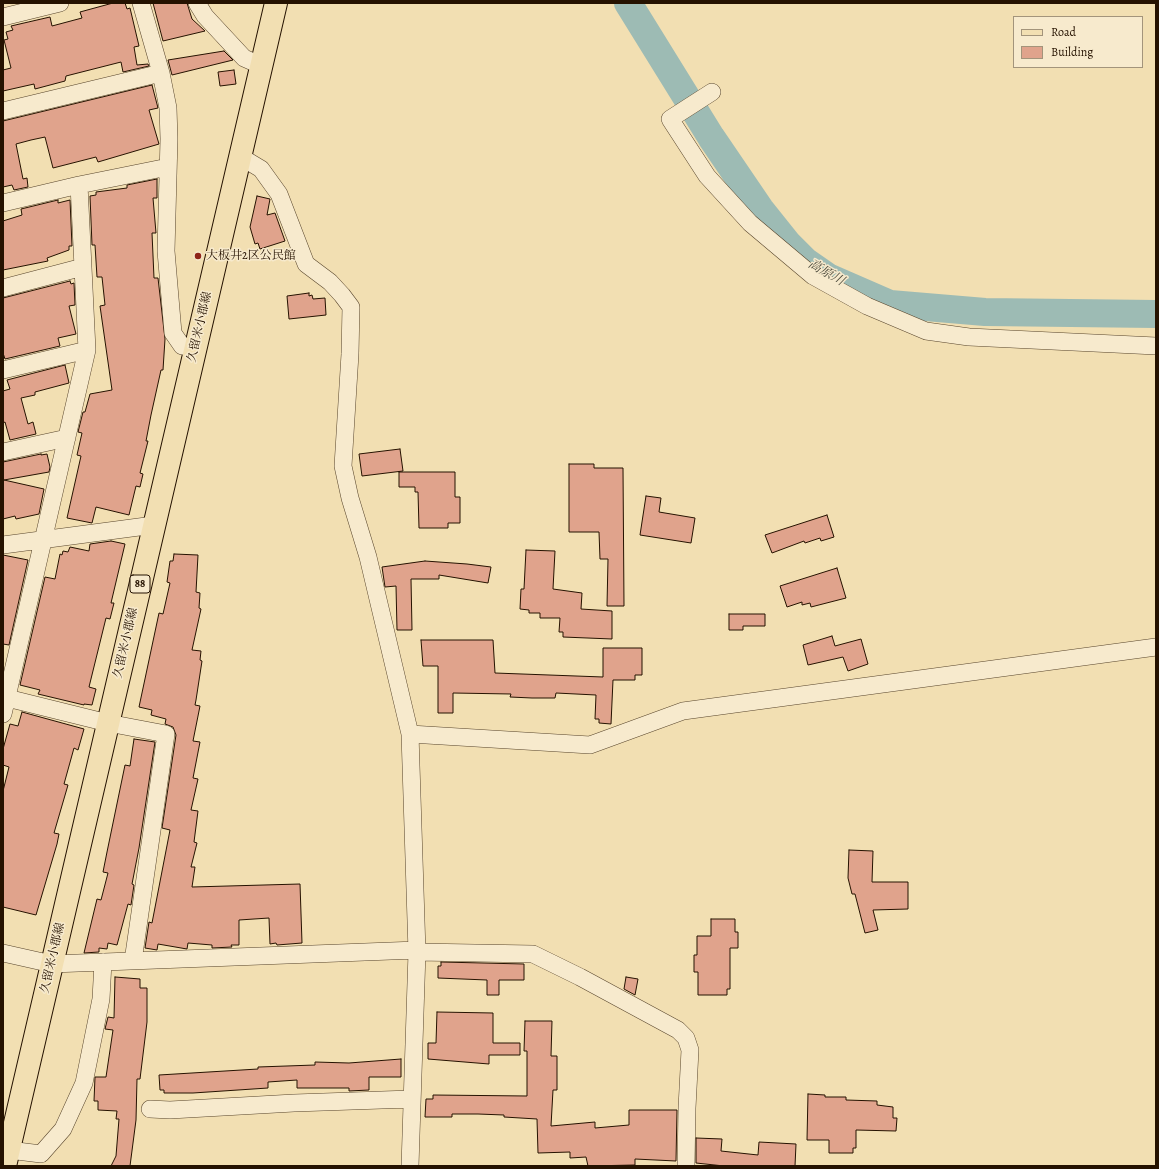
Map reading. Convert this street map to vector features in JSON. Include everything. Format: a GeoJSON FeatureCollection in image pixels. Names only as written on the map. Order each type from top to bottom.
{"type":"FeatureCollection","features":[{"type":"Feature","properties":{"kind":"main road","name":"久留米小郡線"},"geometry":{"type":"LineString","coordinates":[[7,1158],[276,3]]}},
{"type":"Feature","properties":{"kind":"street"},"geometry":{"type":"LineString","coordinates":[[3,17],[60,3]]}},
{"type":"Feature","properties":{"kind":"street"},"geometry":{"type":"LineString","coordinates":[[141,3],[161,73],[168,108],[166,251],[173,333],[182,346],[196,347]]}},
{"type":"Feature","properties":{"kind":"street"},"geometry":{"type":"LineString","coordinates":[[197,3],[205,16],[244,58],[262,66]]}},
{"type":"Feature","properties":{"kind":"street"},"geometry":{"type":"LineString","coordinates":[[3,111],[161,73]]}},
{"type":"Feature","properties":{"kind":"street"},"geometry":{"type":"LineString","coordinates":[[710,93],[670,119],[699,166],[750,223],[813,276],[867,306],[926,331],[969,337],[1156,346]]}},
{"type":"Feature","properties":{"kind":"street"},"geometry":{"type":"LineString","coordinates":[[241,157],[261,169],[279,194],[306,264],[330,282],[351,307],[351,339],[343,466],[350,498],[368,558],[410,734],[417,951],[410,1166]]}},
{"type":"Feature","properties":{"kind":"street"},"geometry":{"type":"LineString","coordinates":[[3,203],[79,185],[168,167]]}},
{"type":"Feature","properties":{"kind":"street"},"geometry":{"type":"LineString","coordinates":[[79,185],[87,350],[43,539],[9,661],[5,706],[166,734],[133,961]]}},
{"type":"Feature","properties":{"kind":"street"},"geometry":{"type":"LineString","coordinates":[[3,288],[83,267]]}},
{"type":"Feature","properties":{"kind":"street"},"geometry":{"type":"LineString","coordinates":[[3,370],[87,350]]}},
{"type":"Feature","properties":{"kind":"street"},"geometry":{"type":"LineString","coordinates":[[3,452],[66,438]]}},
{"type":"Feature","properties":{"kind":"street"},"geometry":{"type":"LineString","coordinates":[[3,545],[154,525]]}},
{"type":"Feature","properties":{"kind":"street"},"geometry":{"type":"LineString","coordinates":[[410,734],[590,745],[683,711],[1156,647]]}},
{"type":"Feature","properties":{"kind":"street"},"geometry":{"type":"LineString","coordinates":[[3,953],[52,964],[417,951],[533,954],[580,977],[678,1030],[686,1038],[690,1050],[686,1166]]}},
{"type":"Feature","properties":{"kind":"street"},"geometry":{"type":"LineString","coordinates":[[7,1158],[41,1154],[64,1129],[84,1083],[101,999],[103,962]]}},
{"type":"Feature","properties":{"kind":"street"},"geometry":{"type":"LineString","coordinates":[[150,1109],[170,1110],[294,1103],[411,1099]]}},
{"type":"Feature","properties":{"kind":"building"},"geometry":{"type":"Polygon","coordinates":[[[113,3],[125,3],[127,9],[130,8],[139,46],[134,47],[137,65],[148,64],[149,66],[123,72],[121,62],[66,76],[65,81],[35,89],[34,84],[3,91],[3,70],[11,68],[4,40],[8,39],[6,32],[13,30],[11,26],[50,17],[52,26],[82,18],[80,12],[113,3]]]}},
{"type":"Feature","properties":{"kind":"building"},"geometry":{"type":"Polygon","coordinates":[[[153,3],[187,3],[192,19],[205,31],[163,41],[153,3]]]}},
{"type":"Feature","properties":{"kind":"building"},"geometry":{"type":"Polygon","coordinates":[[[224,51],[233,60],[172,75],[168,60],[224,51]]]}},
{"type":"Feature","properties":{"kind":"building"},"geometry":{"type":"Polygon","coordinates":[[[234,70],[236,84],[220,86],[218,72],[234,70]]]}},
{"type":"Feature","properties":{"kind":"building"},"geometry":{"type":"Polygon","coordinates":[[[152,85],[158,108],[149,110],[159,144],[98,162],[96,157],[53,168],[45,137],[16,144],[23,179],[27,178],[28,187],[14,190],[12,185],[3,187],[3,121],[152,85]]]}},
{"type":"Feature","properties":{"kind":"building"},"geometry":{"type":"Polygon","coordinates":[[[157,179],[157,198],[153,198],[156,233],[152,233],[154,278],[158,278],[165,339],[163,370],[161,370],[151,415],[146,441],[148,441],[140,473],[143,474],[140,487],[136,486],[129,515],[96,507],[92,523],[67,518],[81,456],[77,455],[82,433],[78,432],[83,412],[85,412],[90,394],[112,390],[100,306],[105,305],[102,277],[97,277],[95,245],[92,245],[90,196],[96,195],[96,192],[127,188],[127,185],[157,179]]]}},
{"type":"Feature","properties":{"kind":"building"},"geometry":{"type":"Polygon","coordinates":[[[257,196],[270,199],[267,215],[275,213],[285,241],[260,249],[258,243],[255,244],[250,227],[257,196]]]}},
{"type":"Feature","properties":{"kind":"building"},"geometry":{"type":"Polygon","coordinates":[[[58,200],[58,203],[70,200],[72,246],[69,246],[69,250],[47,258],[48,261],[3,270],[3,221],[22,215],[21,209],[58,200]]]}},
{"type":"Feature","properties":{"kind":"building"},"geometry":{"type":"Polygon","coordinates":[[[70,281],[71,284],[74,283],[75,305],[69,306],[76,334],[58,338],[60,346],[5,359],[3,353],[3,298],[70,281]]]}},
{"type":"Feature","properties":{"kind":"building"},"geometry":{"type":"Polygon","coordinates":[[[309,293],[309,296],[312,295],[313,299],[325,298],[326,315],[289,319],[287,296],[309,293]]]}},
{"type":"Feature","properties":{"kind":"building"},"geometry":{"type":"Polygon","coordinates":[[[65,365],[69,383],[35,392],[35,395],[21,398],[28,424],[33,422],[36,434],[10,440],[5,422],[3,423],[3,391],[10,389],[7,380],[65,365]]]}},
{"type":"Feature","properties":{"kind":"building"},"geometry":{"type":"Polygon","coordinates":[[[400,449],[403,471],[362,476],[359,454],[400,449]]]}},
{"type":"Feature","properties":{"kind":"building"},"geometry":{"type":"Polygon","coordinates":[[[47,454],[50,467],[49,472],[4,480],[44,489],[39,514],[16,519],[15,516],[3,519],[3,462],[47,454]]]}},
{"type":"Feature","properties":{"kind":"building"},"geometry":{"type":"Polygon","coordinates":[[[569,464],[594,464],[594,468],[623,468],[624,606],[607,606],[608,559],[600,559],[599,532],[569,532],[569,464]]]}},
{"type":"Feature","properties":{"kind":"building"},"geometry":{"type":"Polygon","coordinates":[[[399,472],[455,472],[455,497],[460,497],[460,523],[448,523],[448,528],[419,528],[418,492],[415,492],[415,487],[399,487],[399,472]]]}},
{"type":"Feature","properties":{"kind":"building"},"geometry":{"type":"Polygon","coordinates":[[[646,496],[661,498],[659,512],[695,518],[691,543],[640,535],[646,496]]]}},
{"type":"Feature","properties":{"kind":"building"},"geometry":{"type":"Polygon","coordinates":[[[827,515],[834,537],[821,541],[820,538],[805,543],[804,541],[772,553],[765,535],[827,515]]]}},
{"type":"Feature","properties":{"kind":"building"},"geometry":{"type":"Polygon","coordinates":[[[111,541],[125,544],[111,603],[114,603],[110,619],[106,618],[89,687],[96,689],[92,705],[84,705],[38,694],[40,690],[20,685],[45,577],[55,579],[60,554],[62,555],[63,551],[68,552],[70,547],[89,551],[90,544],[111,541]]]}},
{"type":"Feature","properties":{"kind":"building"},"geometry":{"type":"Polygon","coordinates":[[[526,550],[555,551],[553,589],[582,593],[581,609],[612,611],[612,639],[563,637],[563,632],[559,632],[560,618],[540,618],[540,613],[529,613],[529,610],[520,609],[521,589],[524,589],[526,550]]]}},
{"type":"Feature","properties":{"kind":"building"},"geometry":{"type":"Polygon","coordinates":[[[174,554],[198,555],[196,592],[200,593],[199,608],[201,609],[192,650],[201,651],[200,660],[202,661],[195,705],[200,706],[193,741],[200,742],[193,778],[198,779],[191,810],[198,811],[194,842],[197,843],[191,867],[195,867],[192,887],[300,884],[302,943],[277,945],[276,943],[270,944],[269,918],[239,920],[239,945],[231,945],[232,947],[212,948],[212,945],[188,943],[187,949],[158,944],[157,950],[145,948],[149,922],[152,923],[170,830],[162,828],[176,735],[173,727],[165,724],[166,719],[151,715],[152,710],[139,707],[159,613],[163,614],[170,583],[167,582],[170,561],[173,561],[174,554]]]}},
{"type":"Feature","properties":{"kind":"building"},"geometry":{"type":"Polygon","coordinates":[[[3,555],[28,560],[9,645],[3,644],[3,555]]]}},
{"type":"Feature","properties":{"kind":"building"},"geometry":{"type":"Polygon","coordinates":[[[425,561],[491,567],[488,583],[439,575],[439,579],[411,579],[412,630],[397,630],[396,586],[385,587],[382,567],[425,561]]]}},
{"type":"Feature","properties":{"kind":"building"},"geometry":{"type":"Polygon","coordinates":[[[837,568],[846,598],[811,607],[810,603],[802,605],[802,602],[787,607],[780,586],[837,568]]]}},
{"type":"Feature","properties":{"kind":"building"},"geometry":{"type":"Polygon","coordinates":[[[729,614],[765,614],[765,626],[743,626],[743,630],[729,630],[729,614]]]}},
{"type":"Feature","properties":{"kind":"building"},"geometry":{"type":"Polygon","coordinates":[[[832,636],[835,646],[861,639],[868,664],[848,671],[843,657],[808,665],[803,645],[832,636]]]}},
{"type":"Feature","properties":{"kind":"building"},"geometry":{"type":"Polygon","coordinates":[[[421,640],[493,640],[495,673],[603,677],[603,648],[642,648],[642,675],[635,675],[635,680],[613,680],[611,724],[599,723],[599,719],[595,719],[596,695],[556,693],[555,698],[532,698],[510,697],[511,694],[453,693],[453,713],[438,713],[438,666],[423,666],[421,640]]]}},
{"type":"Feature","properties":{"kind":"building"},"geometry":{"type":"Polygon","coordinates":[[[22,712],[84,729],[78,750],[74,748],[64,784],[68,785],[54,833],[59,834],[57,844],[36,915],[3,907],[3,791],[9,767],[3,765],[3,749],[10,724],[18,726],[22,712]]]}},
{"type":"Feature","properties":{"kind":"building"},"geometry":{"type":"Polygon","coordinates":[[[134,739],[155,742],[132,884],[134,885],[131,905],[128,904],[117,945],[108,943],[107,949],[99,948],[99,952],[84,953],[97,899],[101,900],[108,873],[103,872],[125,765],[130,766],[134,739]]]}},
{"type":"Feature","properties":{"kind":"building"},"geometry":{"type":"Polygon","coordinates":[[[849,850],[873,851],[872,882],[908,882],[908,909],[873,910],[878,930],[865,933],[855,894],[852,894],[848,878],[849,850]]]}},
{"type":"Feature","properties":{"kind":"building"},"geometry":{"type":"Polygon","coordinates":[[[711,919],[735,919],[735,932],[738,932],[738,948],[730,948],[730,989],[727,989],[727,995],[698,995],[698,972],[694,972],[694,955],[697,955],[697,936],[711,936],[711,919]]]}},
{"type":"Feature","properties":{"kind":"building"},"geometry":{"type":"Polygon","coordinates":[[[441,962],[524,964],[524,980],[499,980],[499,995],[487,995],[487,980],[438,978],[438,966],[441,966],[441,962]]]}},
{"type":"Feature","properties":{"kind":"building"},"geometry":{"type":"Polygon","coordinates":[[[115,977],[140,979],[140,988],[147,988],[147,1022],[140,1079],[137,1079],[136,1120],[130,1166],[111,1166],[116,1156],[119,1119],[116,1119],[117,1111],[98,1110],[98,1101],[94,1101],[95,1077],[106,1077],[113,1030],[105,1029],[108,1017],[114,1018],[115,977]]]}},
{"type":"Feature","properties":{"kind":"building"},"geometry":{"type":"Polygon","coordinates":[[[626,977],[638,979],[635,995],[624,989],[626,977]]]}},
{"type":"Feature","properties":{"kind":"building"},"geometry":{"type":"Polygon","coordinates":[[[437,1012],[493,1013],[493,1043],[520,1043],[520,1055],[489,1055],[489,1064],[428,1059],[428,1043],[436,1043],[437,1012]]]}},
{"type":"Feature","properties":{"kind":"building"},"geometry":{"type":"Polygon","coordinates":[[[525,1021],[552,1021],[551,1056],[557,1056],[557,1090],[553,1090],[551,1126],[595,1122],[595,1128],[629,1125],[629,1110],[677,1110],[676,1161],[635,1159],[635,1165],[588,1166],[586,1157],[570,1158],[570,1152],[538,1153],[537,1119],[478,1114],[452,1114],[452,1117],[425,1117],[426,1099],[433,1099],[433,1095],[527,1096],[527,1051],[524,1051],[525,1021]]]}},
{"type":"Feature","properties":{"kind":"building"},"geometry":{"type":"Polygon","coordinates":[[[401,1059],[401,1077],[369,1077],[369,1090],[349,1091],[349,1088],[297,1088],[297,1080],[268,1082],[268,1088],[193,1093],[164,1093],[164,1090],[160,1090],[159,1075],[258,1069],[258,1067],[315,1065],[315,1062],[349,1063],[401,1059]]]}},
{"type":"Feature","properties":{"kind":"building"},"geometry":{"type":"Polygon","coordinates":[[[808,1094],[825,1095],[825,1097],[846,1097],[846,1100],[877,1101],[877,1105],[893,1107],[893,1118],[897,1118],[896,1131],[856,1130],[856,1148],[853,1148],[853,1153],[829,1153],[829,1140],[807,1140],[808,1094]]]}},
{"type":"Feature","properties":{"kind":"building"},"geometry":{"type":"Polygon","coordinates":[[[696,1138],[722,1139],[721,1151],[758,1155],[759,1142],[796,1144],[795,1166],[724,1166],[696,1163],[696,1138]]]}},
{"type":"Feature","properties":{"kind":"waterway","name":"高原川"},"geometry":{"type":"LineString","coordinates":[[628,3],[711,137],[760,209],[788,244],[805,261],[828,277],[890,304],[985,312],[1156,314]]}},
{"type":"Feature","properties":{"kind":"place","name":"大板井2区公民館"},"geometry":{"type":"Point","coordinates":[198,256]}}]}
